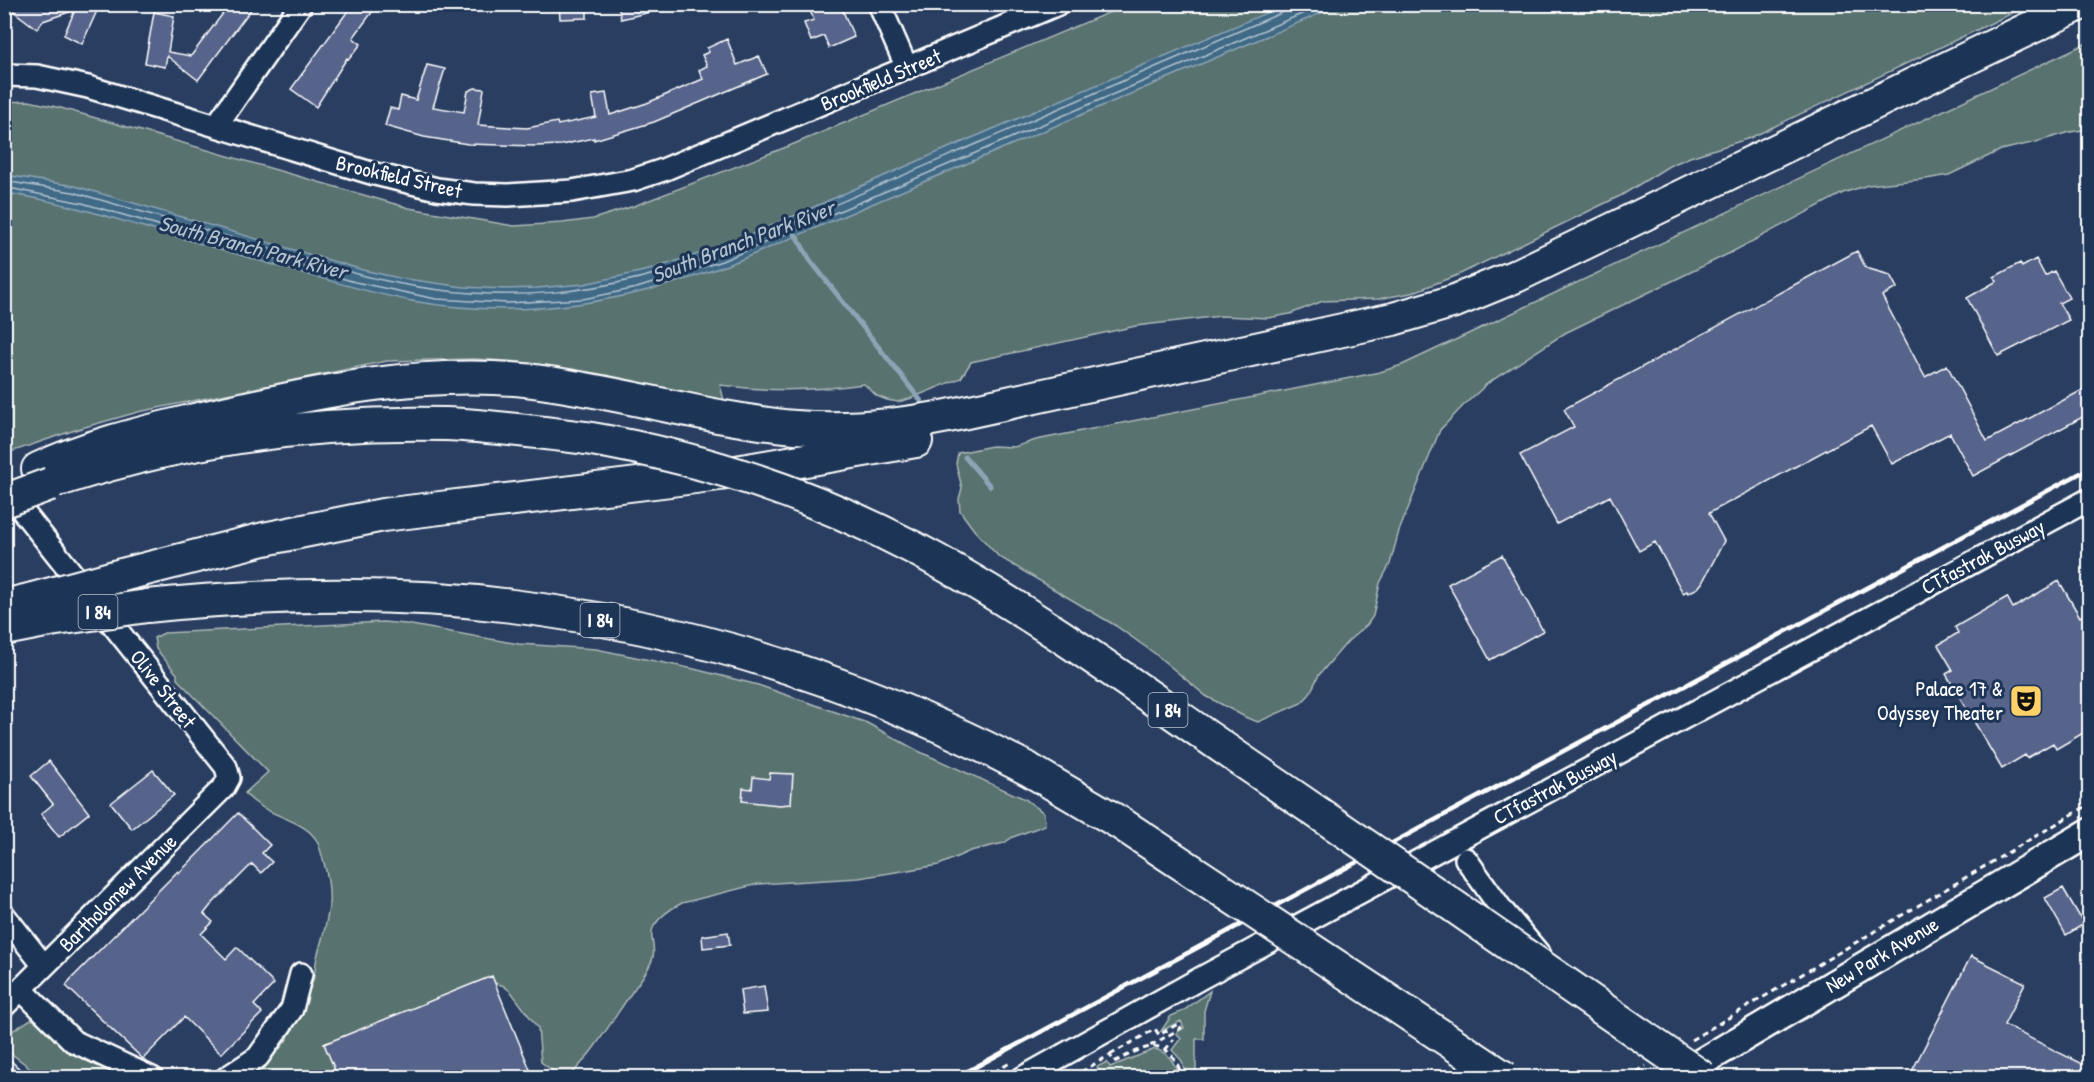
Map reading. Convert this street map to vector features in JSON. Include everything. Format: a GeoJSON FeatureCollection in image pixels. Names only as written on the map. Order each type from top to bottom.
{"type":"FeatureCollection","features":[{"type":"Feature","properties":{"kind":"highway"},"geometry":{"type":"LineString","coordinates":[[4,490],[44,477],[68,456],[117,440],[219,415],[364,385],[434,379],[490,378],[542,382],[795,427],[885,426],[948,416],[1384,321],[1455,301],[1516,276],[2080,4]]}},
{"type":"Feature","properties":{"kind":"highway"},"geometry":{"type":"LineString","coordinates":[[29,608],[122,575],[273,537],[383,515],[736,472],[858,452],[1422,329],[1464,316],[1535,287],[2090,20]]}},
{"type":"Feature","properties":{"kind":"highway","name":"I 84"},"geometry":{"type":"LineString","coordinates":[[4,501],[44,477],[90,471],[182,448],[249,436],[315,428],[390,424],[447,424],[586,438],[665,454],[774,488],[867,525],[934,559],[994,594],[1077,648],[1703,1077]]}},
{"type":"Feature","properties":{"kind":"highway","name":"I 84"},"geometry":{"type":"LineString","coordinates":[[4,628],[29,608],[147,606],[273,598],[410,598],[511,606],[600,620],[709,644],[803,671],[924,718],[1028,769],[1127,827],[1505,1077]]}},
{"type":"Feature","properties":{"kind":"main road","name":"New Park Avenue"},"geometry":{"type":"LineString","coordinates":[[1675,1077],[2090,832]]}},
{"type":"Feature","properties":{"kind":"street"},"geometry":{"type":"LineString","coordinates":[[216,126],[301,4]]}},
{"type":"Feature","properties":{"kind":"street"},"geometry":{"type":"LineString","coordinates":[[879,4],[908,68]]}},
{"type":"Feature","properties":{"kind":"street","name":"Brookfield Street"},"geometry":{"type":"LineString","coordinates":[[7,69],[72,83],[371,173],[437,189],[474,194],[539,194],[572,191],[633,180],[683,163],[1058,4]]}},
{"type":"Feature","properties":{"kind":"street","name":"Olive Street"},"geometry":{"type":"LineString","coordinates":[[4,490],[226,767],[229,778]]}},
{"type":"Feature","properties":{"kind":"street","name":"CTfastrak Busway"},"geometry":{"type":"LineString","coordinates":[[1022,1077],[1201,978],[2090,499]]}},
{"type":"Feature","properties":{"kind":"street","name":"Bartholomew Avenue"},"geometry":{"type":"LineString","coordinates":[[4,1006],[224,787],[229,778]]}},
{"type":"Feature","properties":{"kind":"street"},"geometry":{"type":"LineString","coordinates":[[1466,860],[1517,929],[1572,987]]}},
{"type":"Feature","properties":{"kind":"street"},"geometry":{"type":"LineString","coordinates":[[4,915],[44,966]]}},
{"type":"Feature","properties":{"kind":"street"},"geometry":{"type":"LineString","coordinates":[[226,1077],[258,1057],[292,1009],[301,974]]}},
{"type":"Feature","properties":{"kind":"street"},"geometry":{"type":"LineString","coordinates":[[21,989],[73,1041],[152,1077]]}},
{"type":"Feature","properties":{"kind":"path"},"geometry":{"type":"LineString","coordinates":[[1684,1044],[2090,804]]}},
{"type":"Feature","properties":{"kind":"path"},"geometry":{"type":"LineString","coordinates":[[1081,1072],[1110,1055],[1155,1029],[1159,1035],[1178,1024],[1181,1028],[1148,1047],[1114,1062],[1110,1055]]}},
{"type":"Feature","properties":{"kind":"path"},"geometry":{"type":"LineString","coordinates":[[1165,1050],[1174,1039]]}},
{"type":"Feature","properties":{"kind":"path"},"geometry":{"type":"LineString","coordinates":[[1148,1047],[1156,1046],[1165,1050],[1178,1063],[1182,1077]]}},
{"type":"Feature","properties":{"kind":"path"},"geometry":{"type":"LineString","coordinates":[[1628,1077],[1646,1066]]}},
{"type":"Feature","properties":{"kind":"green space"},"geometry":{"type":"Polygon","coordinates":[[[1127,5],[2029,5],[1750,138],[1669,166],[1622,195],[1460,274],[1411,293],[1378,299],[1323,301],[1290,314],[1268,318],[1221,316],[1136,326],[971,362],[961,378],[898,402],[877,396],[864,384],[792,390],[720,385],[724,400],[606,375],[520,362],[474,359],[387,361],[138,412],[78,429],[5,454],[5,102],[29,101],[61,108],[409,208],[514,226],[562,223],[593,219],[634,206],[789,146],[1127,5]]]}},
{"type":"Feature","properties":{"kind":"green space"},"geometry":{"type":"Polygon","coordinates":[[[2089,42],[2089,129],[2001,150],[1949,175],[1868,185],[1843,193],[1730,253],[1565,333],[1488,383],[1440,430],[1399,531],[1390,564],[1380,583],[1373,616],[1367,625],[1348,641],[1319,675],[1309,695],[1301,703],[1258,722],[1206,696],[1154,653],[1116,626],[998,556],[960,511],[959,499],[962,488],[956,464],[958,453],[992,446],[1014,447],[1036,440],[1380,372],[1402,365],[2089,42]]]}},
{"type":"Feature","properties":{"kind":"green space"},"geometry":{"type":"Polygon","coordinates":[[[383,622],[519,644],[596,649],[758,685],[867,723],[918,751],[1025,799],[1044,813],[1045,825],[1013,837],[1004,843],[970,851],[939,865],[859,878],[758,884],[678,905],[663,916],[652,930],[654,949],[652,962],[647,971],[595,1047],[569,1077],[558,1075],[541,1062],[538,1028],[512,993],[504,986],[495,983],[324,1044],[338,1077],[238,1077],[280,1049],[291,1032],[314,978],[328,911],[327,876],[319,846],[311,833],[262,807],[245,793],[268,772],[177,679],[177,674],[156,649],[154,638],[164,633],[383,622]]]}},
{"type":"Feature","properties":{"kind":"green space"},"geometry":{"type":"Polygon","coordinates":[[[1210,991],[1204,1011],[1204,1039],[1196,1039],[1196,1077],[1186,1077],[1182,1061],[1172,1050],[1181,1038],[1176,1033],[1184,1028],[1181,1021],[1161,1031],[1171,1016],[1183,1011],[1210,991]]]}},
{"type":"Feature","properties":{"kind":"green space"},"geometry":{"type":"Polygon","coordinates":[[[31,1019],[42,1024],[57,1042],[124,1077],[38,1077],[8,1051],[6,1040],[12,1031],[31,1019]]]}},
{"type":"Feature","properties":{"kind":"green space"},"geometry":{"type":"Polygon","coordinates":[[[1155,1049],[1164,1053],[1171,1060],[1178,1077],[1130,1077],[1099,1072],[1097,1067],[1107,1062],[1110,1067],[1155,1049]]]}},
{"type":"Feature","properties":{"kind":"water","name":"South Branch Park River"},"geometry":{"type":"Polygon","coordinates":[[[1285,5],[1340,5],[740,260],[660,287],[579,304],[496,309],[454,307],[412,301],[329,281],[86,210],[5,193],[5,175],[75,186],[363,270],[399,278],[464,287],[505,289],[584,284],[649,270],[732,243],[934,154],[1285,5]]]}},
{"type":"Feature","properties":{"kind":"building"},"geometry":{"type":"Polygon","coordinates":[[[4,4],[100,4],[82,44],[64,35],[75,10],[43,21],[37,29],[4,4]]]}},
{"type":"Feature","properties":{"kind":"building"},"geometry":{"type":"Polygon","coordinates":[[[230,4],[255,4],[198,80],[167,56],[165,67],[145,63],[154,12],[174,16],[168,52],[191,56],[230,4]]]}},
{"type":"Feature","properties":{"kind":"building"},"geometry":{"type":"Polygon","coordinates":[[[353,4],[378,4],[353,38],[361,44],[349,59],[347,58],[316,107],[291,89],[353,4]]]}},
{"type":"Feature","properties":{"kind":"building"},"geometry":{"type":"Polygon","coordinates":[[[559,4],[587,4],[587,18],[560,19],[559,4]]]}},
{"type":"Feature","properties":{"kind":"building"},"geometry":{"type":"Polygon","coordinates":[[[618,4],[659,4],[659,10],[621,19],[618,4]]]}},
{"type":"Feature","properties":{"kind":"building"},"geometry":{"type":"Polygon","coordinates":[[[807,4],[840,4],[854,37],[829,48],[824,36],[811,41],[804,23],[814,20],[807,4]]]}},
{"type":"Feature","properties":{"kind":"building"},"geometry":{"type":"Polygon","coordinates":[[[727,39],[737,65],[759,56],[767,74],[654,122],[594,140],[594,138],[561,145],[535,146],[468,144],[424,137],[385,126],[390,108],[398,110],[401,96],[416,100],[427,65],[445,69],[433,107],[464,112],[468,91],[475,88],[484,89],[478,125],[527,128],[557,122],[558,125],[596,117],[592,95],[606,93],[610,115],[647,103],[703,79],[699,70],[707,66],[702,55],[709,52],[707,48],[727,39]]]}},
{"type":"Feature","properties":{"kind":"building"},"geometry":{"type":"Polygon","coordinates":[[[1857,251],[1866,268],[1890,275],[1897,288],[1882,296],[1925,377],[1947,365],[1987,441],[2090,386],[2090,413],[1973,476],[1950,433],[1892,464],[1871,426],[1709,513],[1724,541],[1702,583],[1688,593],[1687,591],[1683,593],[1655,542],[1639,551],[1610,496],[1557,524],[1520,455],[1574,427],[1564,409],[1857,251]]]}},
{"type":"Feature","properties":{"kind":"building"},"geometry":{"type":"Polygon","coordinates":[[[2036,259],[2045,276],[2054,271],[2069,298],[2059,303],[2069,320],[1998,356],[1967,298],[1997,281],[1994,277],[2020,263],[2022,267],[2036,259]]]}},
{"type":"Feature","properties":{"kind":"building"},"geometry":{"type":"Polygon","coordinates":[[[1502,555],[1543,631],[1490,660],[1448,584],[1502,555]]]}},
{"type":"Feature","properties":{"kind":"building","name":"Palace 17 & Odyssey Theater"},"geometry":{"type":"Polygon","coordinates":[[[2059,581],[2080,617],[2090,612],[2090,729],[2056,749],[2053,743],[2027,758],[2025,755],[2002,769],[1946,674],[1953,670],[1938,645],[1958,633],[1955,627],[2007,597],[2013,608],[2059,581]]]}},
{"type":"Feature","properties":{"kind":"building"},"geometry":{"type":"Polygon","coordinates":[[[49,761],[89,813],[59,837],[41,814],[53,804],[31,776],[49,761]]]}},
{"type":"Feature","properties":{"kind":"building"},"geometry":{"type":"Polygon","coordinates":[[[153,770],[174,795],[132,829],[111,803],[153,770]]]}},
{"type":"Feature","properties":{"kind":"building"},"geometry":{"type":"Polygon","coordinates":[[[770,773],[793,774],[791,804],[742,801],[743,788],[752,789],[753,777],[769,779],[770,773]]]}},
{"type":"Feature","properties":{"kind":"building"},"geometry":{"type":"Polygon","coordinates":[[[238,813],[270,845],[262,853],[272,862],[261,873],[252,864],[211,905],[204,914],[213,922],[201,934],[226,959],[237,947],[274,984],[254,1005],[262,1013],[221,1054],[184,1017],[143,1059],[66,986],[238,813]]]}},
{"type":"Feature","properties":{"kind":"building"},"geometry":{"type":"Polygon","coordinates":[[[2063,888],[2084,924],[2066,935],[2045,898],[2063,888]]]}},
{"type":"Feature","properties":{"kind":"building"},"geometry":{"type":"Polygon","coordinates":[[[728,932],[730,945],[703,948],[702,936],[728,932]]]}},
{"type":"Feature","properties":{"kind":"building"},"geometry":{"type":"Polygon","coordinates":[[[1971,956],[2025,983],[2004,1025],[2086,1066],[2080,1077],[1909,1077],[1971,956]]]}},
{"type":"Feature","properties":{"kind":"building"},"geometry":{"type":"Polygon","coordinates":[[[492,976],[533,1077],[338,1077],[324,1044],[492,976]]]}},
{"type":"Feature","properties":{"kind":"building"},"geometry":{"type":"Polygon","coordinates":[[[764,986],[768,1012],[743,1014],[740,990],[764,986]]]}},
{"type":"Feature","properties":{"kind":"building"},"geometry":{"type":"Polygon","coordinates":[[[4,1054],[28,1077],[4,1077],[4,1054]]]}},
{"type":"Feature","properties":{"kind":"waterway","name":"South Branch Park River"},"geometry":{"type":"LineString","coordinates":[[794,232],[810,260],[921,401]]}},
{"type":"Feature","properties":{"kind":"waterway"},"geometry":{"type":"LineString","coordinates":[[965,457],[990,486]]}},
{"type":"Feature","properties":{"kind":"railway"},"geometry":{"type":"LineString","coordinates":[[955,1078],[2090,468]]}},
{"type":"Feature","properties":{"kind":"place","name":"Palace 17 & Odyssey Theater"},"geometry":{"type":"Point","coordinates":[2026,701]}}]}
